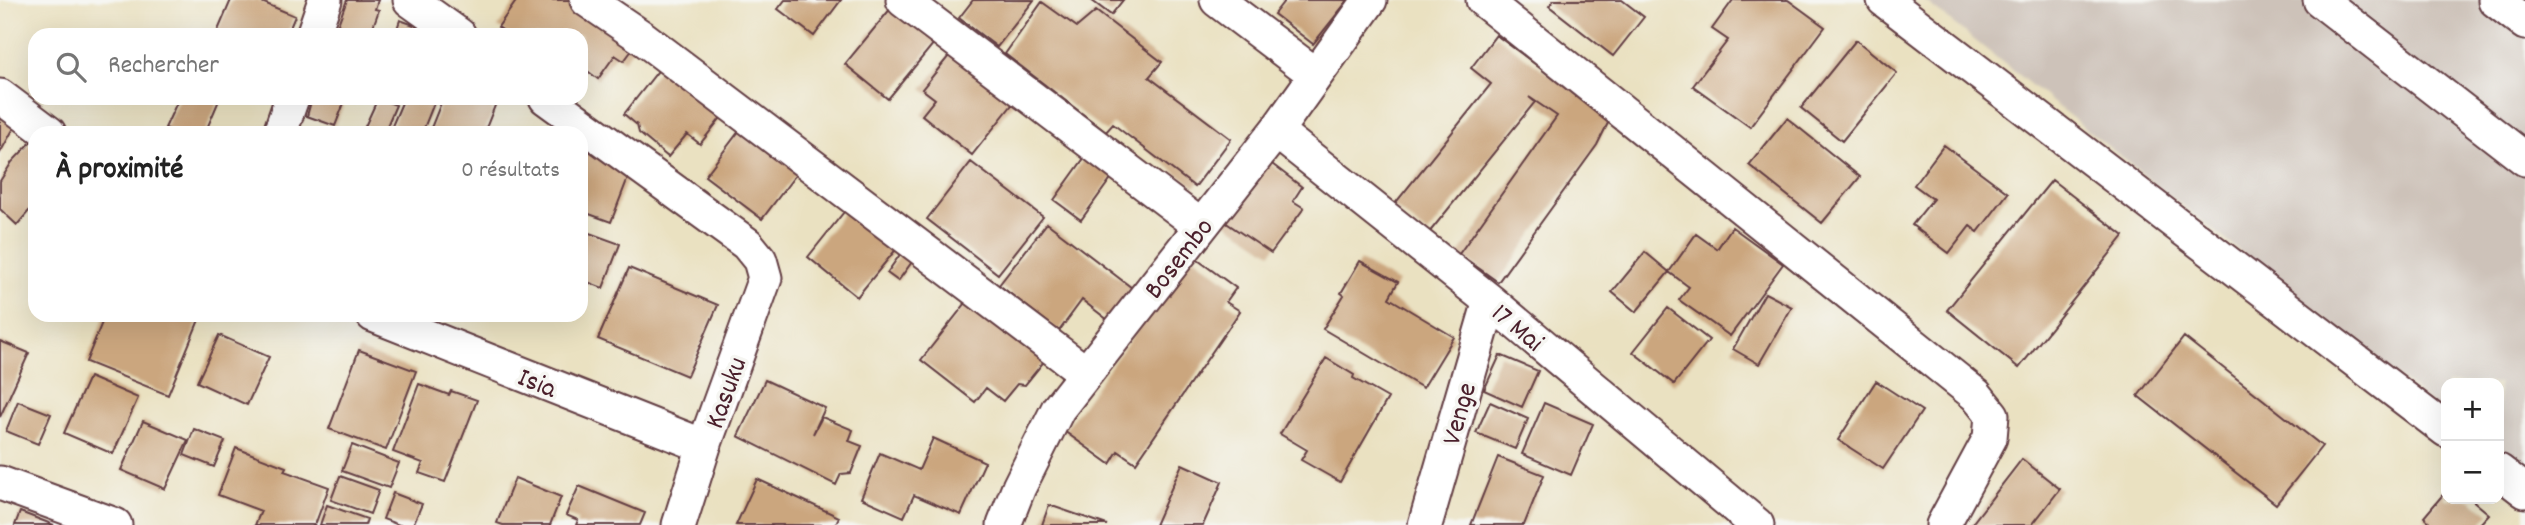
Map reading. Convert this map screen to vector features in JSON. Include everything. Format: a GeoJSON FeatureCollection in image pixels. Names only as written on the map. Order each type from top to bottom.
{"type":"FeatureCollection","features":[{"type":"Feature","properties":{"kind":"street"},"geometry":{"type":"LineString","coordinates":[[315,28],[325,0]]}},
{"type":"Feature","properties":{"kind":"street"},"geometry":{"type":"LineString","coordinates":[[410,0],[449,28]]}},
{"type":"Feature","properties":{"kind":"street"},"geometry":{"type":"LineString","coordinates":[[587,0],[654,47],[1086,373]]}},
{"type":"Feature","properties":{"kind":"street"},"geometry":{"type":"LineString","coordinates":[[903,0],[1201,226]]}},
{"type":"Feature","properties":{"kind":"street"},"geometry":{"type":"LineString","coordinates":[[1217,0],[1317,75]]}},
{"type":"Feature","properties":{"kind":"street","name":"Bosembo"},"geometry":{"type":"LineString","coordinates":[[1004,525],[1039,444],[1058,410],[1276,131],[1370,0]]}},
{"type":"Feature","properties":{"kind":"street"},"geometry":{"type":"LineString","coordinates":[[1483,0],[1976,395],[1992,415],[1990,438],[1944,525]]}},
{"type":"Feature","properties":{"kind":"street"},"geometry":{"type":"LineString","coordinates":[[1884,0],[2441,426]]}},
{"type":"Feature","properties":{"kind":"street"},"geometry":{"type":"LineString","coordinates":[[2320,0],[2525,159]]}},
{"type":"Feature","properties":{"kind":"street"},"geometry":{"type":"LineString","coordinates":[[2495,0],[2525,23]]}},
{"type":"Feature","properties":{"kind":"street"},"geometry":{"type":"LineString","coordinates":[[0,96],[41,126]]}},
{"type":"Feature","properties":{"kind":"street"},"geometry":{"type":"LineString","coordinates":[[282,126],[290,105]]}},
{"type":"Feature","properties":{"kind":"street","name":"Kasuku"},"geometry":{"type":"LineString","coordinates":[[556,105],[585,126]]}},
{"type":"Feature","properties":{"kind":"street","name":"Kasuku"},"geometry":{"type":"LineString","coordinates":[[588,129],[747,244],[760,261],[765,278],[704,446],[679,525]]}},
{"type":"Feature","properties":{"kind":"street","name":"17 Mai"},"geometry":{"type":"LineString","coordinates":[[1276,131],[1490,302],[1758,525]]}},
{"type":"Feature","properties":{"kind":"street","name":"Venge"},"geometry":{"type":"LineString","coordinates":[[1425,525],[1490,302]]}},
{"type":"Feature","properties":{"kind":"street","name":"Isia"},"geometry":{"type":"LineString","coordinates":[[391,322],[704,446]]}},
{"type":"Feature","properties":{"kind":"street"},"geometry":{"type":"LineString","coordinates":[[2504,475],[2525,491]]}},
{"type":"Feature","properties":{"kind":"street"},"geometry":{"type":"LineString","coordinates":[[0,483],[115,525]]}},
{"type":"Feature","properties":{"kind":"shaded area"},"geometry":{"type":"Polygon","coordinates":[[[1924,0],[2525,0],[2525,474],[2504,459],[2504,378],[2441,378],[2441,411],[1924,0]]]}},
{"type":"Feature","properties":{"kind":"building"},"geometry":{"type":"Polygon","coordinates":[[[231,0],[257,0],[295,16],[290,28],[219,28],[231,0]]]}},
{"type":"Feature","properties":{"kind":"building"},"geometry":{"type":"Polygon","coordinates":[[[347,0],[378,0],[375,9],[379,10],[373,28],[337,28],[347,0]]]}},
{"type":"Feature","properties":{"kind":"building"},"geometry":{"type":"Polygon","coordinates":[[[517,0],[579,0],[638,42],[624,61],[615,55],[598,79],[588,71],[588,28],[498,27],[517,0]]]}},
{"type":"Feature","properties":{"kind":"building"},"geometry":{"type":"Polygon","coordinates":[[[785,0],[841,0],[814,36],[778,9],[785,0]]]}},
{"type":"Feature","properties":{"kind":"building"},"geometry":{"type":"Polygon","coordinates":[[[973,0],[1034,0],[997,47],[959,18],[973,0]]]}},
{"type":"Feature","properties":{"kind":"building"},"geometry":{"type":"Polygon","coordinates":[[[1091,0],[1123,0],[1111,15],[1091,0]]]}},
{"type":"Feature","properties":{"kind":"building"},"geometry":{"type":"Polygon","coordinates":[[[1285,0],[1348,0],[1313,44],[1274,14],[1285,0]]]}},
{"type":"Feature","properties":{"kind":"building"},"geometry":{"type":"Polygon","coordinates":[[[1554,0],[1622,0],[1644,17],[1613,56],[1549,6],[1554,0]]]}},
{"type":"Feature","properties":{"kind":"building"},"geometry":{"type":"Polygon","coordinates":[[[1733,0],[1788,0],[1825,27],[1750,127],[1693,86],[1728,40],[1712,29],[1733,0]]]}},
{"type":"Feature","properties":{"kind":"building"},"geometry":{"type":"Polygon","coordinates":[[[896,2],[939,37],[888,99],[845,64],[896,2]]]}},
{"type":"Feature","properties":{"kind":"building"},"geometry":{"type":"Polygon","coordinates":[[[1042,2],[1077,27],[1096,11],[1162,62],[1149,77],[1231,139],[1195,187],[1113,124],[1106,132],[1005,54],[1042,2]]]}},
{"type":"Feature","properties":{"kind":"building"},"geometry":{"type":"Polygon","coordinates":[[[400,20],[422,28],[397,28],[400,20]]]}},
{"type":"Feature","properties":{"kind":"building"},"geometry":{"type":"Polygon","coordinates":[[[1496,35],[1612,115],[1597,145],[1498,282],[1459,254],[1557,116],[1529,97],[1535,102],[1428,234],[1393,206],[1491,84],[1471,68],[1496,35]]]}},
{"type":"Feature","properties":{"kind":"building"},"geometry":{"type":"Polygon","coordinates":[[[1856,40],[1897,73],[1842,141],[1801,108],[1856,40]]]}},
{"type":"Feature","properties":{"kind":"building"},"geometry":{"type":"Polygon","coordinates":[[[957,46],[1019,96],[972,155],[922,115],[935,99],[922,89],[957,46]]]}},
{"type":"Feature","properties":{"kind":"building"},"geometry":{"type":"Polygon","coordinates":[[[665,62],[727,110],[700,144],[687,134],[668,157],[639,133],[637,125],[624,114],[665,62]]]}},
{"type":"Feature","properties":{"kind":"building"},"geometry":{"type":"Polygon","coordinates":[[[176,105],[217,105],[208,126],[166,126],[176,105]]]}},
{"type":"Feature","properties":{"kind":"building"},"geometry":{"type":"Polygon","coordinates":[[[310,105],[343,105],[335,126],[307,116],[310,105]]]}},
{"type":"Feature","properties":{"kind":"building"},"geometry":{"type":"Polygon","coordinates":[[[375,105],[396,105],[387,126],[365,126],[375,105]]]}},
{"type":"Feature","properties":{"kind":"building"},"geometry":{"type":"Polygon","coordinates":[[[401,105],[433,105],[425,126],[392,126],[401,105]]]}},
{"type":"Feature","properties":{"kind":"building"},"geometry":{"type":"Polygon","coordinates":[[[440,105],[495,105],[487,126],[432,126],[440,105]]]}},
{"type":"Feature","properties":{"kind":"building"},"geometry":{"type":"Polygon","coordinates":[[[0,118],[15,126],[0,153],[0,118]]]}},
{"type":"Feature","properties":{"kind":"building"},"geometry":{"type":"Polygon","coordinates":[[[1787,118],[1860,177],[1822,223],[1749,165],[1787,118]]]}},
{"type":"Feature","properties":{"kind":"building"},"geometry":{"type":"Polygon","coordinates":[[[743,126],[800,169],[762,219],[705,176],[743,126]]]}},
{"type":"Feature","properties":{"kind":"building"},"geometry":{"type":"Polygon","coordinates":[[[28,145],[28,212],[17,225],[0,209],[0,181],[12,162],[28,145]]]}},
{"type":"Feature","properties":{"kind":"building"},"geometry":{"type":"Polygon","coordinates":[[[1944,145],[2008,193],[1978,232],[1970,226],[1949,253],[1912,225],[1933,199],[1914,185],[1944,145]]]}},
{"type":"Feature","properties":{"kind":"building"},"geometry":{"type":"Polygon","coordinates":[[[1090,150],[1117,170],[1081,220],[1054,200],[1090,150]]]}},
{"type":"Feature","properties":{"kind":"building"},"geometry":{"type":"Polygon","coordinates":[[[588,151],[632,167],[611,222],[588,214],[588,151]]]}},
{"type":"Feature","properties":{"kind":"building"},"geometry":{"type":"Polygon","coordinates":[[[1268,161],[1302,187],[1293,201],[1304,208],[1271,253],[1225,222],[1268,161]]]}},
{"type":"Feature","properties":{"kind":"building"},"geometry":{"type":"Polygon","coordinates":[[[971,162],[1043,217],[998,274],[927,219],[971,162]]]}},
{"type":"Feature","properties":{"kind":"building"},"geometry":{"type":"Polygon","coordinates":[[[2052,180],[2124,236],[2019,368],[1947,310],[2052,180]]]}},
{"type":"Feature","properties":{"kind":"building"},"geometry":{"type":"Polygon","coordinates":[[[848,207],[898,247],[857,297],[808,257],[848,207]]]}},
{"type":"Feature","properties":{"kind":"building"},"geometry":{"type":"Polygon","coordinates":[[[1047,223],[1132,288],[1108,320],[1082,300],[1059,331],[999,285],[1047,223]]]}},
{"type":"Feature","properties":{"kind":"building"},"geometry":{"type":"Polygon","coordinates":[[[1732,227],[1783,264],[1730,336],[1679,300],[1689,287],[1669,272],[1696,234],[1717,249],[1732,227]]]}},
{"type":"Feature","properties":{"kind":"building"},"geometry":{"type":"Polygon","coordinates":[[[588,233],[620,244],[603,288],[588,282],[588,233]]]}},
{"type":"Feature","properties":{"kind":"building"},"geometry":{"type":"Polygon","coordinates":[[[906,246],[917,255],[898,281],[887,273],[906,246]]]}},
{"type":"Feature","properties":{"kind":"building"},"geometry":{"type":"Polygon","coordinates":[[[1645,252],[1669,272],[1636,312],[1612,292],[1645,252]]]}},
{"type":"Feature","properties":{"kind":"building"},"geometry":{"type":"Polygon","coordinates":[[[1191,255],[1236,288],[1226,302],[1240,311],[1136,463],[1118,451],[1110,464],[1064,431],[1191,255]]]}},
{"type":"Feature","properties":{"kind":"building"},"geometry":{"type":"Polygon","coordinates":[[[1360,261],[1398,282],[1389,298],[1454,337],[1423,388],[1323,329],[1344,295],[1341,293],[1360,261]]]}},
{"type":"Feature","properties":{"kind":"building"},"geometry":{"type":"Polygon","coordinates":[[[629,268],[718,305],[687,376],[598,339],[629,268]]]}},
{"type":"Feature","properties":{"kind":"building"},"geometry":{"type":"Polygon","coordinates":[[[1765,293],[1792,307],[1759,364],[1733,349],[1765,293]]]}},
{"type":"Feature","properties":{"kind":"building"},"geometry":{"type":"Polygon","coordinates":[[[973,294],[1050,354],[1025,385],[1017,384],[1003,401],[986,388],[975,402],[921,360],[973,294]]]}},
{"type":"Feature","properties":{"kind":"building"},"geometry":{"type":"Polygon","coordinates":[[[1668,308],[1709,340],[1674,384],[1633,352],[1668,308]]]}},
{"type":"Feature","properties":{"kind":"building"},"geometry":{"type":"Polygon","coordinates":[[[102,322],[198,322],[168,395],[86,362],[102,322]]]}},
{"type":"Feature","properties":{"kind":"building"},"geometry":{"type":"Polygon","coordinates":[[[219,335],[269,357],[247,405],[197,382],[219,335]]]}},
{"type":"Feature","properties":{"kind":"building"},"geometry":{"type":"Polygon","coordinates":[[[2184,337],[2322,446],[2276,504],[2138,396],[2184,337]]]}},
{"type":"Feature","properties":{"kind":"building"},"geometry":{"type":"Polygon","coordinates":[[[0,341],[29,353],[0,417],[0,341]]]}},
{"type":"Feature","properties":{"kind":"building"},"geometry":{"type":"Polygon","coordinates":[[[359,350],[416,371],[386,450],[329,429],[359,350]]]}},
{"type":"Feature","properties":{"kind":"building"},"geometry":{"type":"Polygon","coordinates":[[[1500,355],[1538,371],[1522,407],[1484,390],[1500,355]]]}},
{"type":"Feature","properties":{"kind":"building"},"geometry":{"type":"Polygon","coordinates":[[[1326,358],[1354,375],[1353,378],[1388,398],[1340,482],[1301,460],[1307,450],[1280,434],[1326,358]]]}},
{"type":"Feature","properties":{"kind":"building"},"geometry":{"type":"Polygon","coordinates":[[[89,377],[138,398],[113,454],[64,433],[89,377]]]}},
{"type":"Feature","properties":{"kind":"building"},"geometry":{"type":"Polygon","coordinates":[[[765,380],[825,408],[813,434],[822,417],[853,430],[849,441],[862,446],[851,473],[841,474],[836,485],[738,436],[765,380]]]}},
{"type":"Feature","properties":{"kind":"building"},"geometry":{"type":"Polygon","coordinates":[[[1876,381],[1922,411],[1883,469],[1838,440],[1876,381]]]}},
{"type":"Feature","properties":{"kind":"building"},"geometry":{"type":"Polygon","coordinates":[[[419,384],[449,395],[451,391],[477,400],[445,482],[419,473],[423,463],[393,452],[419,384]]]}},
{"type":"Feature","properties":{"kind":"building"},"geometry":{"type":"Polygon","coordinates":[[[18,401],[51,414],[38,444],[6,431],[18,401]]]}},
{"type":"Feature","properties":{"kind":"building"},"geometry":{"type":"Polygon","coordinates":[[[1490,402],[1528,419],[1515,449],[1476,433],[1490,402]]]}},
{"type":"Feature","properties":{"kind":"building"},"geometry":{"type":"Polygon","coordinates":[[[1544,403],[1593,424],[1571,475],[1522,454],[1544,403]]]}},
{"type":"Feature","properties":{"kind":"building"},"geometry":{"type":"Polygon","coordinates":[[[143,421],[188,440],[165,489],[121,470],[143,421]]]}},
{"type":"Feature","properties":{"kind":"building"},"geometry":{"type":"Polygon","coordinates":[[[194,429],[225,441],[214,467],[184,455],[194,429]]]}},
{"type":"Feature","properties":{"kind":"building"},"geometry":{"type":"Polygon","coordinates":[[[933,438],[985,462],[961,515],[914,495],[904,517],[861,498],[880,453],[919,470],[933,438]]]}},
{"type":"Feature","properties":{"kind":"building"},"geometry":{"type":"Polygon","coordinates":[[[352,445],[399,463],[389,488],[342,471],[352,445]]]}},
{"type":"Feature","properties":{"kind":"building"},"geometry":{"type":"Polygon","coordinates":[[[236,448],[286,467],[284,471],[329,487],[315,525],[255,525],[261,511],[218,495],[236,448]]]}},
{"type":"Feature","properties":{"kind":"building"},"geometry":{"type":"Polygon","coordinates":[[[1498,457],[1544,475],[1524,525],[1471,525],[1498,457]]]}},
{"type":"Feature","properties":{"kind":"building"},"geometry":{"type":"Polygon","coordinates":[[[2022,459],[2060,489],[2032,525],[1971,525],[2022,459]]]}},
{"type":"Feature","properties":{"kind":"building"},"geometry":{"type":"Polygon","coordinates":[[[1182,464],[1222,482],[1203,525],[1155,525],[1182,464]]]}},
{"type":"Feature","properties":{"kind":"building"},"geometry":{"type":"Polygon","coordinates":[[[340,476],[379,490],[370,514],[331,500],[340,476]]]}},
{"type":"Feature","properties":{"kind":"building"},"geometry":{"type":"Polygon","coordinates":[[[515,478],[561,497],[550,525],[497,523],[515,478]]]}},
{"type":"Feature","properties":{"kind":"building"},"geometry":{"type":"Polygon","coordinates":[[[757,479],[839,517],[835,525],[736,525],[757,479]]]}},
{"type":"Feature","properties":{"kind":"building"},"geometry":{"type":"Polygon","coordinates":[[[579,486],[645,513],[640,525],[576,525],[578,520],[566,515],[579,486]]]}},
{"type":"Feature","properties":{"kind":"building"},"geometry":{"type":"Polygon","coordinates":[[[393,493],[422,504],[413,525],[399,525],[383,519],[393,493]]]}},
{"type":"Feature","properties":{"kind":"building"},"geometry":{"type":"Polygon","coordinates":[[[2441,497],[2441,504],[2477,504],[2489,514],[2479,525],[2433,525],[2424,517],[2441,497]]]}},
{"type":"Feature","properties":{"kind":"building"},"geometry":{"type":"Polygon","coordinates":[[[327,505],[367,519],[365,525],[320,525],[327,505]]]}},
{"type":"Feature","properties":{"kind":"building"},"geometry":{"type":"Polygon","coordinates":[[[1049,505],[1107,525],[1042,525],[1049,505]]]}},
{"type":"Feature","properties":{"kind":"building"},"geometry":{"type":"Polygon","coordinates":[[[20,512],[54,525],[15,525],[20,512]]]}}]}
